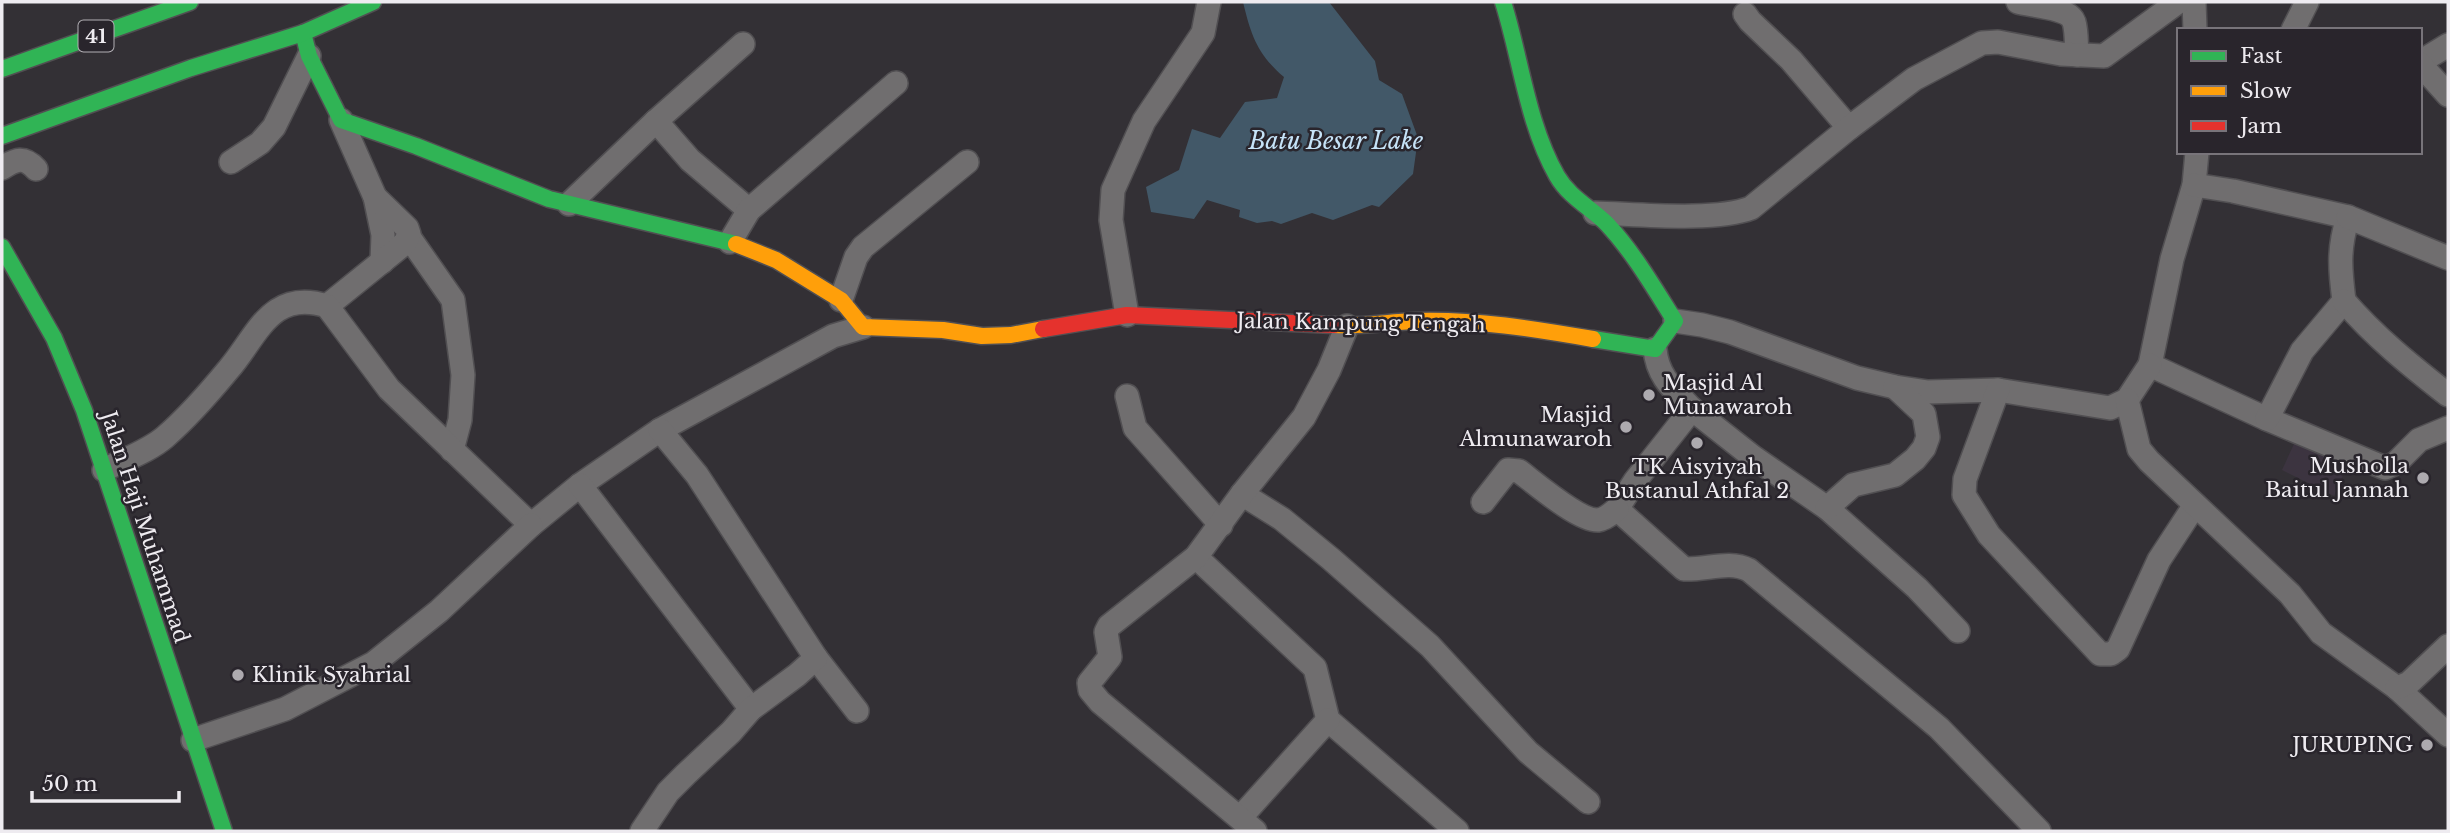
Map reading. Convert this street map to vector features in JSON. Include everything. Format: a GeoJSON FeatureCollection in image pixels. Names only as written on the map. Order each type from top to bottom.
{"type":"FeatureCollection","features":[{"type":"Feature","properties":{"kind":"main road","name":"41"},"geometry":{"type":"LineString","coordinates":[[2,69],[190,2]]}},
{"type":"Feature","properties":{"kind":"main road"},"geometry":{"type":"LineString","coordinates":[[2,136],[191,68],[303,33],[373,2]]}},
{"type":"Feature","properties":{"kind":"main road"},"geometry":{"type":"LineString","coordinates":[[1503,2],[1541,138],[1553,167],[1573,197],[1595,213],[1637,261],[1675,321],[1655,349]]}},
{"type":"Feature","properties":{"kind":"main road"},"geometry":{"type":"LineString","coordinates":[[303,33],[309,56],[341,120],[569,204],[730,242],[776,260],[841,300],[863,327]]}},
{"type":"Feature","properties":{"kind":"main road","name":"Jalan Haji Muhammad"},"geometry":{"type":"LineString","coordinates":[[2,247],[54,338],[84,410],[224,831]]}},
{"type":"Feature","properties":{"kind":"main road","name":"Jalan Kampung Tengah"},"geometry":{"type":"LineString","coordinates":[[863,327],[943,330],[992,336],[1127,315],[1348,326],[1415,321],[1465,322],[1544,330],[1655,349]]}},
{"type":"Feature","properties":{"kind":"street"},"geometry":{"type":"LineString","coordinates":[[1127,315],[1111,220],[1113,190],[1144,121],[1203,33],[1209,2]]}},
{"type":"Feature","properties":{"kind":"street"},"geometry":{"type":"LineString","coordinates":[[2018,2],[2071,16],[2075,23],[2077,55]]}},
{"type":"Feature","properties":{"kind":"street"},"geometry":{"type":"LineString","coordinates":[[1595,213],[1716,215],[1741,212],[1751,208],[1914,79],[1982,43],[1998,42],[2077,55],[2104,56],[2178,2]]}},
{"type":"Feature","properties":{"kind":"street"},"geometry":{"type":"LineString","coordinates":[[2194,2],[2195,28]]}},
{"type":"Feature","properties":{"kind":"street"},"geometry":{"type":"LineString","coordinates":[[2293,28],[2307,2]]}},
{"type":"Feature","properties":{"kind":"street"},"geometry":{"type":"LineString","coordinates":[[1745,14],[1791,60],[1849,128]]}},
{"type":"Feature","properties":{"kind":"street"},"geometry":{"type":"LineString","coordinates":[[569,204],[656,121],[743,44]]}},
{"type":"Feature","properties":{"kind":"street"},"geometry":{"type":"LineString","coordinates":[[2422,62],[2448,45]]}},
{"type":"Feature","properties":{"kind":"street"},"geometry":{"type":"LineString","coordinates":[[231,162],[260,143],[274,127],[309,56]]}},
{"type":"Feature","properties":{"kind":"street"},"geometry":{"type":"LineString","coordinates":[[2422,65],[2448,95]]}},
{"type":"Feature","properties":{"kind":"street"},"geometry":{"type":"LineString","coordinates":[[730,242],[749,210],[896,83]]}},
{"type":"Feature","properties":{"kind":"street"},"geometry":{"type":"LineString","coordinates":[[341,120],[375,197],[383,235],[382,262]]}},
{"type":"Feature","properties":{"kind":"street"},"geometry":{"type":"LineString","coordinates":[[656,121],[690,160],[749,210]]}},
{"type":"Feature","properties":{"kind":"street"},"geometry":{"type":"LineString","coordinates":[[1675,321],[1730,332],[1857,378],[1895,387],[1928,392],[1998,390],[2110,408],[2127,400],[2150,365],[2172,259],[2193,185],[2197,154]]}},
{"type":"Feature","properties":{"kind":"street"},"geometry":{"type":"LineString","coordinates":[[2,168],[16,159],[25,159],[36,169]]}},
{"type":"Feature","properties":{"kind":"street"},"geometry":{"type":"LineString","coordinates":[[841,300],[856,257],[863,247],[967,162]]}},
{"type":"Feature","properties":{"kind":"street"},"geometry":{"type":"LineString","coordinates":[[2193,185],[2233,191],[2348,218],[2448,258]]}},
{"type":"Feature","properties":{"kind":"street"},"geometry":{"type":"LineString","coordinates":[[375,197],[407,228],[409,237],[453,300],[463,375],[460,420],[452,450]]}},
{"type":"Feature","properties":{"kind":"street"},"geometry":{"type":"LineString","coordinates":[[2348,218],[2341,242],[2339,265],[2344,301],[2361,321],[2408,364],[2448,395]]}},
{"type":"Feature","properties":{"kind":"street"},"geometry":{"type":"LineString","coordinates":[[327,306],[409,237]]}},
{"type":"Feature","properties":{"kind":"street"},"geometry":{"type":"LineString","coordinates":[[2267,419],[2302,351],[2344,301]]}},
{"type":"Feature","properties":{"kind":"street"},"geometry":{"type":"LineString","coordinates":[[104,470],[163,439],[230,368],[266,319],[292,304],[314,302],[327,306],[389,389],[531,525]]}},
{"type":"Feature","properties":{"kind":"street"},"geometry":{"type":"LineString","coordinates":[[1328,720],[1247,825],[1100,702],[1090,690],[1089,683],[1110,657],[1106,632],[1109,626],[1196,556],[1304,417],[1348,326]]}},
{"type":"Feature","properties":{"kind":"street"},"geometry":{"type":"LineString","coordinates":[[193,740],[285,709],[374,663],[439,611],[531,525],[580,485],[660,430],[833,336],[863,327]]}},
{"type":"Feature","properties":{"kind":"street"},"geometry":{"type":"LineString","coordinates":[[1655,349],[1656,363],[1661,375],[1692,409],[1753,457],[1827,508],[1917,588],[1958,631]]}},
{"type":"Feature","properties":{"kind":"street"},"geometry":{"type":"LineString","coordinates":[[2150,365],[2267,419],[2385,468],[2396,463],[2419,440],[2448,428]]}},
{"type":"Feature","properties":{"kind":"street"},"geometry":{"type":"LineString","coordinates":[[1827,508],[1853,485],[1895,475],[1924,448],[1928,437],[1924,414],[1895,387]]}},
{"type":"Feature","properties":{"kind":"street"},"geometry":{"type":"LineString","coordinates":[[1998,390],[1965,479],[1964,495],[1989,535],[2100,654],[2110,654],[2118,649],[2160,560],[2195,505]]}},
{"type":"Feature","properties":{"kind":"street"},"geometry":{"type":"LineString","coordinates":[[1127,396],[1135,428],[1221,525]]}},
{"type":"Feature","properties":{"kind":"street"},"geometry":{"type":"LineString","coordinates":[[2127,400],[2140,449],[2148,461],[2290,594],[2321,633],[2397,688],[2448,735]]}},
{"type":"Feature","properties":{"kind":"street"},"geometry":{"type":"LineString","coordinates":[[1483,502],[1508,470],[1513,470],[1519,471],[1563,505],[1592,519],[1603,519],[1617,509],[1635,481],[1692,409]]}},
{"type":"Feature","properties":{"kind":"street"},"geometry":{"type":"LineString","coordinates":[[660,430],[697,475],[816,657],[857,711]]}},
{"type":"Feature","properties":{"kind":"street"},"geometry":{"type":"LineString","coordinates":[[580,485],[751,709]]}},
{"type":"Feature","properties":{"kind":"street"},"geometry":{"type":"LineString","coordinates":[[1242,494],[1282,519],[1430,646],[1528,752],[1588,802]]}},
{"type":"Feature","properties":{"kind":"street"},"geometry":{"type":"LineString","coordinates":[[1617,509],[1684,569],[1731,564],[1749,570],[1939,728],[2039,831]]}},
{"type":"Feature","properties":{"kind":"street"},"geometry":{"type":"LineString","coordinates":[[1196,556],[1315,668],[1328,720],[1457,831]]}},
{"type":"Feature","properties":{"kind":"street"},"geometry":{"type":"LineString","coordinates":[[2397,688],[2409,683],[2448,646]]}},
{"type":"Feature","properties":{"kind":"street"},"geometry":{"type":"LineString","coordinates":[[642,831],[667,792],[732,732],[751,709],[797,675],[816,657]]}},
{"type":"Feature","properties":{"kind":"shaded area"},"geometry":{"type":"Polygon","coordinates":[[[2305,420],[2335,434],[2322,462],[2344,473],[2334,496],[2282,470],[2305,420]]]}},
{"type":"Feature","properties":{"kind":"water","name":"Batu Besar Lake"},"geometry":{"type":"Polygon","coordinates":[[[1243,2],[1329,2],[1375,61],[1379,80],[1402,94],[1418,138],[1413,174],[1379,207],[1372,205],[1333,220],[1312,213],[1281,224],[1272,221],[1257,223],[1239,217],[1240,210],[1207,200],[1194,219],[1151,212],[1146,187],[1179,170],[1192,129],[1220,138],[1245,102],[1277,98],[1284,77],[1267,60],[1256,43],[1243,2]]]}},
{"type":"Feature","properties":{"kind":"traffic: fast"},"geometry":{"type":"LineString","coordinates":[[2,69],[190,2]]}},
{"type":"Feature","properties":{"kind":"traffic: fast"},"geometry":{"type":"LineString","coordinates":[[2,136],[191,68],[303,33],[373,2]]}},
{"type":"Feature","properties":{"kind":"traffic: fast"},"geometry":{"type":"LineString","coordinates":[[1503,2],[1531,113],[1557,176],[1568,190],[1617,235],[1675,321],[1655,349],[1593,339]]}},
{"type":"Feature","properties":{"kind":"traffic: fast"},"geometry":{"type":"LineString","coordinates":[[303,33],[309,56],[341,120],[416,146],[549,199],[736,244]]}},
{"type":"Feature","properties":{"kind":"traffic: fast"},"geometry":{"type":"LineString","coordinates":[[2,247],[54,338],[84,410],[224,831]]}},
{"type":"Feature","properties":{"kind":"traffic: slow"},"geometry":{"type":"LineString","coordinates":[[736,244],[776,260],[841,300],[863,327],[943,330],[982,336],[1011,335],[1043,329]]}},
{"type":"Feature","properties":{"kind":"traffic: slow"},"geometry":{"type":"LineString","coordinates":[[1334,325],[1415,321],[1482,323],[1593,339]]}},
{"type":"Feature","properties":{"kind":"traffic: jam"},"geometry":{"type":"LineString","coordinates":[[1043,329],[1127,315],[1334,325]]}},
{"type":"Feature","properties":{"kind":"place","name":"Masjid Al Munawaroh"},"geometry":{"type":"Point","coordinates":[1649,395]}},
{"type":"Feature","properties":{"kind":"place","name":"Masjid Almunawaroh"},"geometry":{"type":"Point","coordinates":[1626,427]}},
{"type":"Feature","properties":{"kind":"place","name":"TK Aisyiyah Bustanul Athfal 2"},"geometry":{"type":"Point","coordinates":[1697,443]}},
{"type":"Feature","properties":{"kind":"place","name":"Musholla Baitul Jannah"},"geometry":{"type":"Point","coordinates":[2423,478]}},
{"type":"Feature","properties":{"kind":"place","name":"Klinik Syahrial"},"geometry":{"type":"Point","coordinates":[238,675]}},
{"type":"Feature","properties":{"kind":"place","name":"JURUPING"},"geometry":{"type":"Point","coordinates":[2427,745]}}]}
